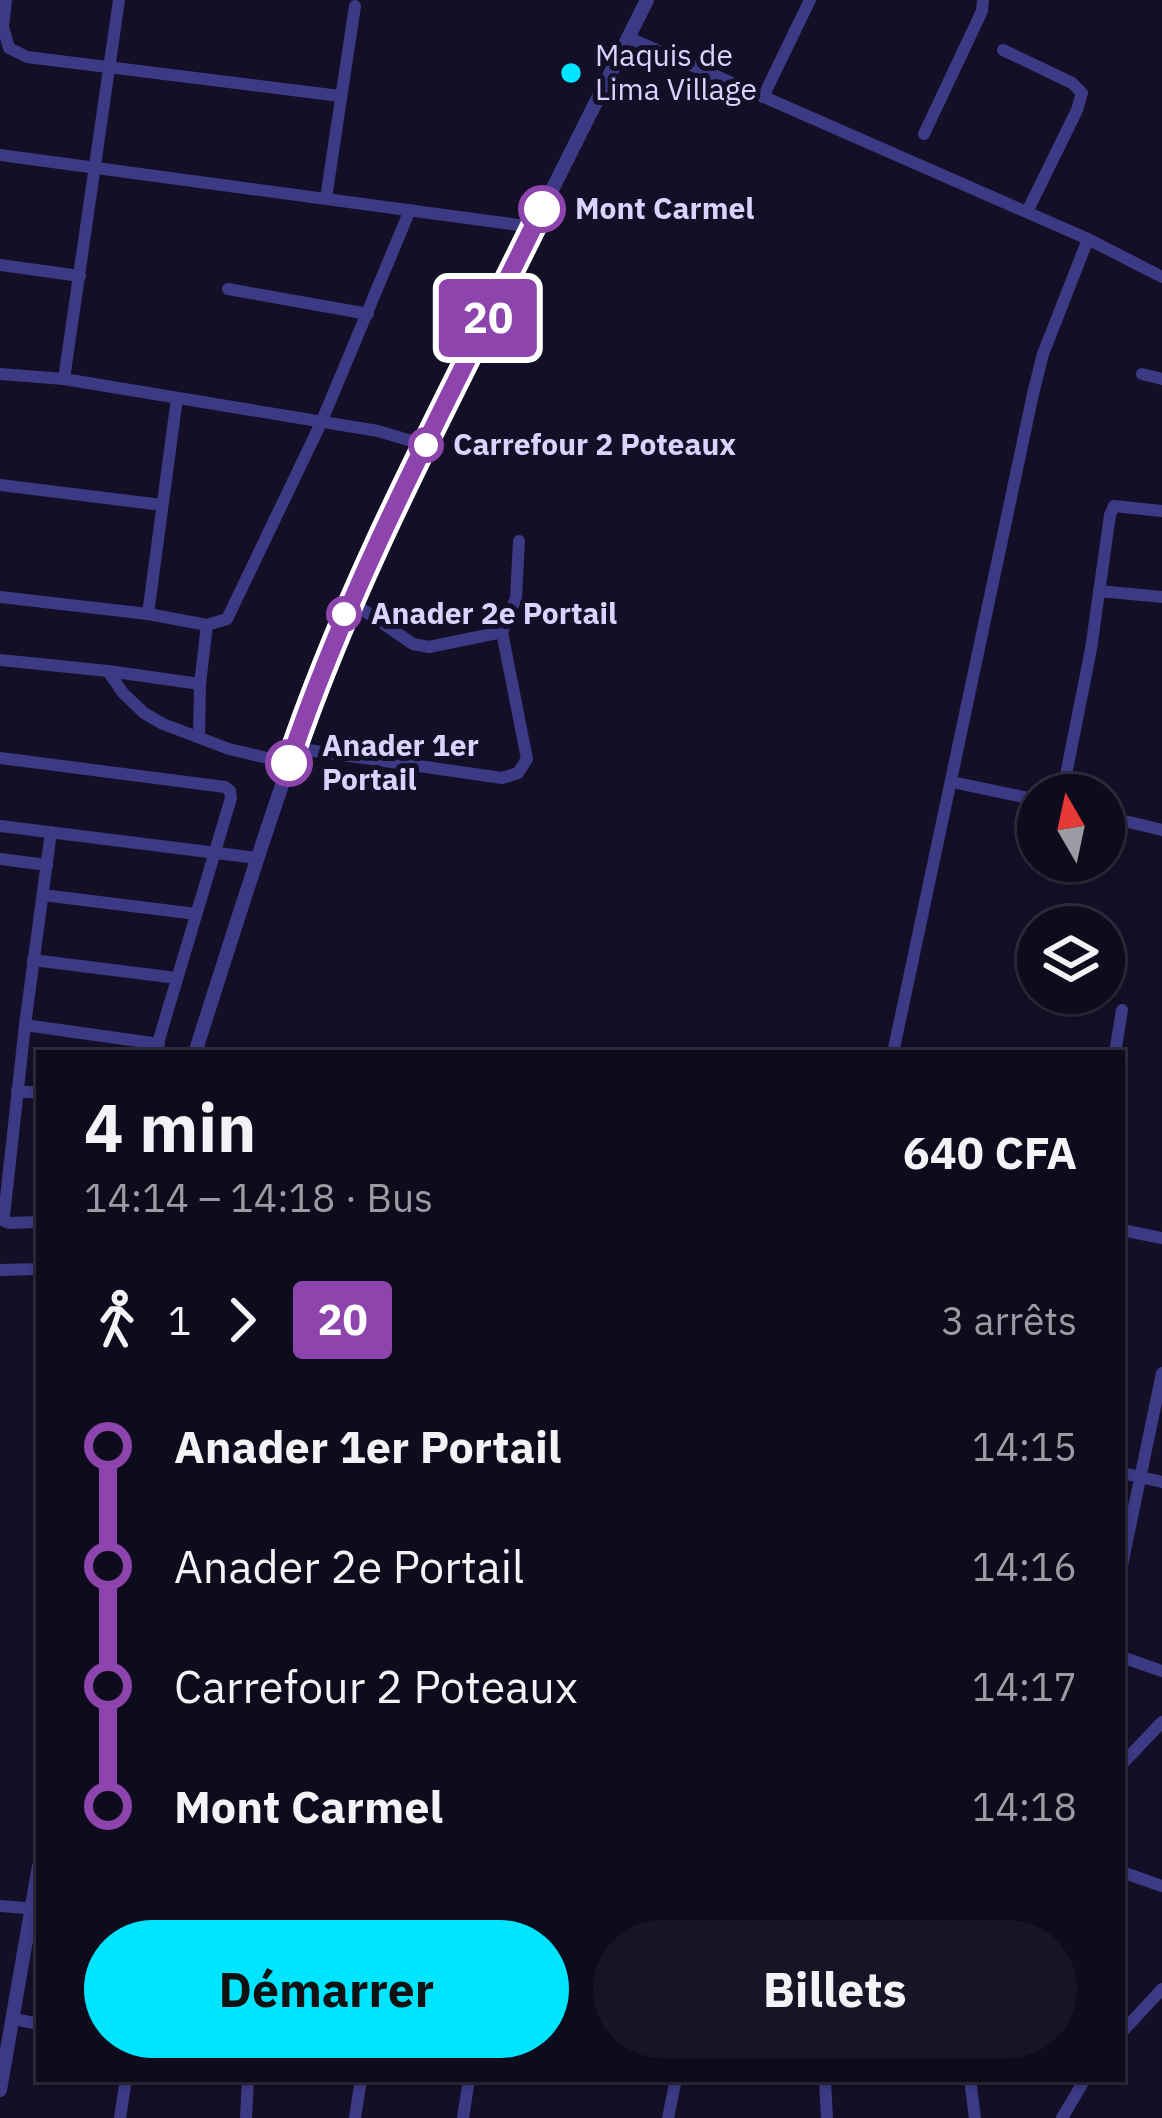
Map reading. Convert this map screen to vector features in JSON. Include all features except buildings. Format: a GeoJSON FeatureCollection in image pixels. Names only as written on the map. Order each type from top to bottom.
{"type":"FeatureCollection","features":[{"type":"Feature","properties":{"kind":"street"},"geometry":{"type":"LineString","coordinates":[[7,0],[3,26],[10,48],[28,57],[340,96]]}},
{"type":"Feature","properties":{"kind":"street"},"geometry":{"type":"LineString","coordinates":[[64,380],[118,0]]}},
{"type":"Feature","properties":{"kind":"street"},"geometry":{"type":"LineString","coordinates":[[196,1050],[257,858],[350,601],[647,0]]}},
{"type":"Feature","properties":{"kind":"street"},"geometry":{"type":"LineString","coordinates":[[763,97],[810,0]]}},
{"type":"Feature","properties":{"kind":"street"},"geometry":{"type":"LineString","coordinates":[[924,134],[983,0]]}},
{"type":"Feature","properties":{"kind":"street"},"geometry":{"type":"LineString","coordinates":[[326,198],[356,6]]}},
{"type":"Feature","properties":{"kind":"street"},"geometry":{"type":"LineString","coordinates":[[627,38],[1088,239],[1162,277]]}},
{"type":"Feature","properties":{"kind":"street"},"geometry":{"type":"LineString","coordinates":[[1003,50],[1072,83],[1082,93],[1027,212]]}},
{"type":"Feature","properties":{"kind":"street"},"geometry":{"type":"LineString","coordinates":[[0,155],[533,227]]}},
{"type":"Feature","properties":{"kind":"street"},"geometry":{"type":"LineString","coordinates":[[0,597],[207,625],[227,620],[321,423],[410,210]]}},
{"type":"Feature","properties":{"kind":"street"},"geometry":{"type":"LineString","coordinates":[[894,1050],[1038,374],[1088,239]]}},
{"type":"Feature","properties":{"kind":"street"},"geometry":{"type":"LineString","coordinates":[[0,265],[80,276]]}},
{"type":"Feature","properties":{"kind":"street"},"geometry":{"type":"LineString","coordinates":[[228,290],[368,314]]}},
{"type":"Feature","properties":{"kind":"street"},"geometry":{"type":"LineString","coordinates":[[0,374],[378,430],[425,445]]}},
{"type":"Feature","properties":{"kind":"street"},"geometry":{"type":"LineString","coordinates":[[1142,374],[1162,379]]}},
{"type":"Feature","properties":{"kind":"street"},"geometry":{"type":"LineString","coordinates":[[148,614],[177,398]]}},
{"type":"Feature","properties":{"kind":"street"},"geometry":{"type":"LineString","coordinates":[[0,485],[162,505]]}},
{"type":"Feature","properties":{"kind":"street"},"geometry":{"type":"LineString","coordinates":[[1066,774],[1091,649],[1110,515],[1114,506],[1162,512]]}},
{"type":"Feature","properties":{"kind":"street"},"geometry":{"type":"LineString","coordinates":[[108,671],[144,712],[229,749],[502,778],[518,773],[527,759],[502,632],[516,598],[519,541]]}},
{"type":"Feature","properties":{"kind":"street"},"geometry":{"type":"LineString","coordinates":[[1099,591],[1162,597]]}},
{"type":"Feature","properties":{"kind":"street"},"geometry":{"type":"LineString","coordinates":[[350,601],[413,644],[429,647],[502,632]]}},
{"type":"Feature","properties":{"kind":"street"},"geometry":{"type":"LineString","coordinates":[[199,736],[207,625]]}},
{"type":"Feature","properties":{"kind":"street"},"geometry":{"type":"LineString","coordinates":[[0,660],[200,684]]}},
{"type":"Feature","properties":{"kind":"street"},"geometry":{"type":"LineString","coordinates":[[0,758],[225,787],[231,798],[157,1048],[25,1025]]}},
{"type":"Feature","properties":{"kind":"street"},"geometry":{"type":"LineString","coordinates":[[952,782],[1017,796]]}},
{"type":"Feature","properties":{"kind":"street"},"geometry":{"type":"LineString","coordinates":[[1125,821],[1162,830]]}},
{"type":"Feature","properties":{"kind":"street"},"geometry":{"type":"LineString","coordinates":[[0,826],[257,858]]}},
{"type":"Feature","properties":{"kind":"street"},"geometry":{"type":"LineString","coordinates":[[36,1222],[4,1221],[51,832]]}},
{"type":"Feature","properties":{"kind":"street"},"geometry":{"type":"LineString","coordinates":[[0,859],[46,865]]}},
{"type":"Feature","properties":{"kind":"street"},"geometry":{"type":"LineString","coordinates":[[43,895],[196,914]]}},
{"type":"Feature","properties":{"kind":"street"},"geometry":{"type":"LineString","coordinates":[[33,960],[177,978]]}},
{"type":"Feature","properties":{"kind":"street"},"geometry":{"type":"LineString","coordinates":[[1115,1050],[1121,1014]]}},
{"type":"Feature","properties":{"kind":"street"},"geometry":{"type":"LineString","coordinates":[[17,1091],[36,1094]]}},
{"type":"Feature","properties":{"kind":"street"},"geometry":{"type":"LineString","coordinates":[[1125,1231],[1162,1238]]}},
{"type":"Feature","properties":{"kind":"street"},"geometry":{"type":"LineString","coordinates":[[0,1270],[36,1269]]}},
{"type":"Feature","properties":{"kind":"street"},"geometry":{"type":"LineString","coordinates":[[1125,1552],[1162,1372]]}},
{"type":"Feature","properties":{"kind":"street"},"geometry":{"type":"LineString","coordinates":[[1125,1474],[1162,1481]]}},
{"type":"Feature","properties":{"kind":"street"},"geometry":{"type":"LineString","coordinates":[[1125,1658],[1162,1671]]}},
{"type":"Feature","properties":{"kind":"street"},"geometry":{"type":"LineString","coordinates":[[1125,1761],[1162,1722]]}},
{"type":"Feature","properties":{"kind":"street"},"geometry":{"type":"LineString","coordinates":[[1125,1873],[1162,1886]]}},
{"type":"Feature","properties":{"kind":"street"},"geometry":{"type":"LineString","coordinates":[[0,1906],[36,1909],[0,2090]]}},
{"type":"Feature","properties":{"kind":"street"},"geometry":{"type":"LineString","coordinates":[[1125,2029],[1162,1990]]}},
{"type":"Feature","properties":{"kind":"street"},"geometry":{"type":"LineString","coordinates":[[14,2019],[36,2023]]}},
{"type":"Feature","properties":{"kind":"street"},"geometry":{"type":"LineString","coordinates":[[120,2118],[126,2082]]}},
{"type":"Feature","properties":{"kind":"street"},"geometry":{"type":"LineString","coordinates":[[245,2118],[248,2082]]}},
{"type":"Feature","properties":{"kind":"street"},"geometry":{"type":"LineString","coordinates":[[355,2118],[361,2082]]}},
{"type":"Feature","properties":{"kind":"street"},"geometry":{"type":"LineString","coordinates":[[463,2118],[469,2082]]}},
{"type":"Feature","properties":{"kind":"street"},"geometry":{"type":"LineString","coordinates":[[668,2118],[675,2082]]}},
{"type":"Feature","properties":{"kind":"street"},"geometry":{"type":"LineString","coordinates":[[825,2082],[826,2118]]}},
{"type":"Feature","properties":{"kind":"street"},"geometry":{"type":"LineString","coordinates":[[970,2082],[975,2118]]}},
{"type":"Feature","properties":{"kind":"street"},"geometry":{"type":"LineString","coordinates":[[1062,2118],[1083,2082]]}},
{"type":"Feature","properties":{"kind":"bus line","name":"20"},"geometry":{"type":"LineString","coordinates":[[289,763],[322,668],[375,544],[542,209]]}},
{"type":"Feature","properties":{"kind":"place","name":"Maquis de Lima Village"},"geometry":{"type":"Point","coordinates":[571,73]}},
{"type":"Feature","properties":{"kind":"place","name":"Mont Carmel"},"geometry":{"type":"Point","coordinates":[542,209]}},
{"type":"Feature","properties":{"kind":"place","name":"Carrefour 2 Poteaux"},"geometry":{"type":"Point","coordinates":[426,445]}},
{"type":"Feature","properties":{"kind":"place","name":"Anader 2e Portail"},"geometry":{"type":"Point","coordinates":[344,614]}},
{"type":"Feature","properties":{"kind":"place","name":"Anader 1er Portail"},"geometry":{"type":"Point","coordinates":[289,763]}}]}
